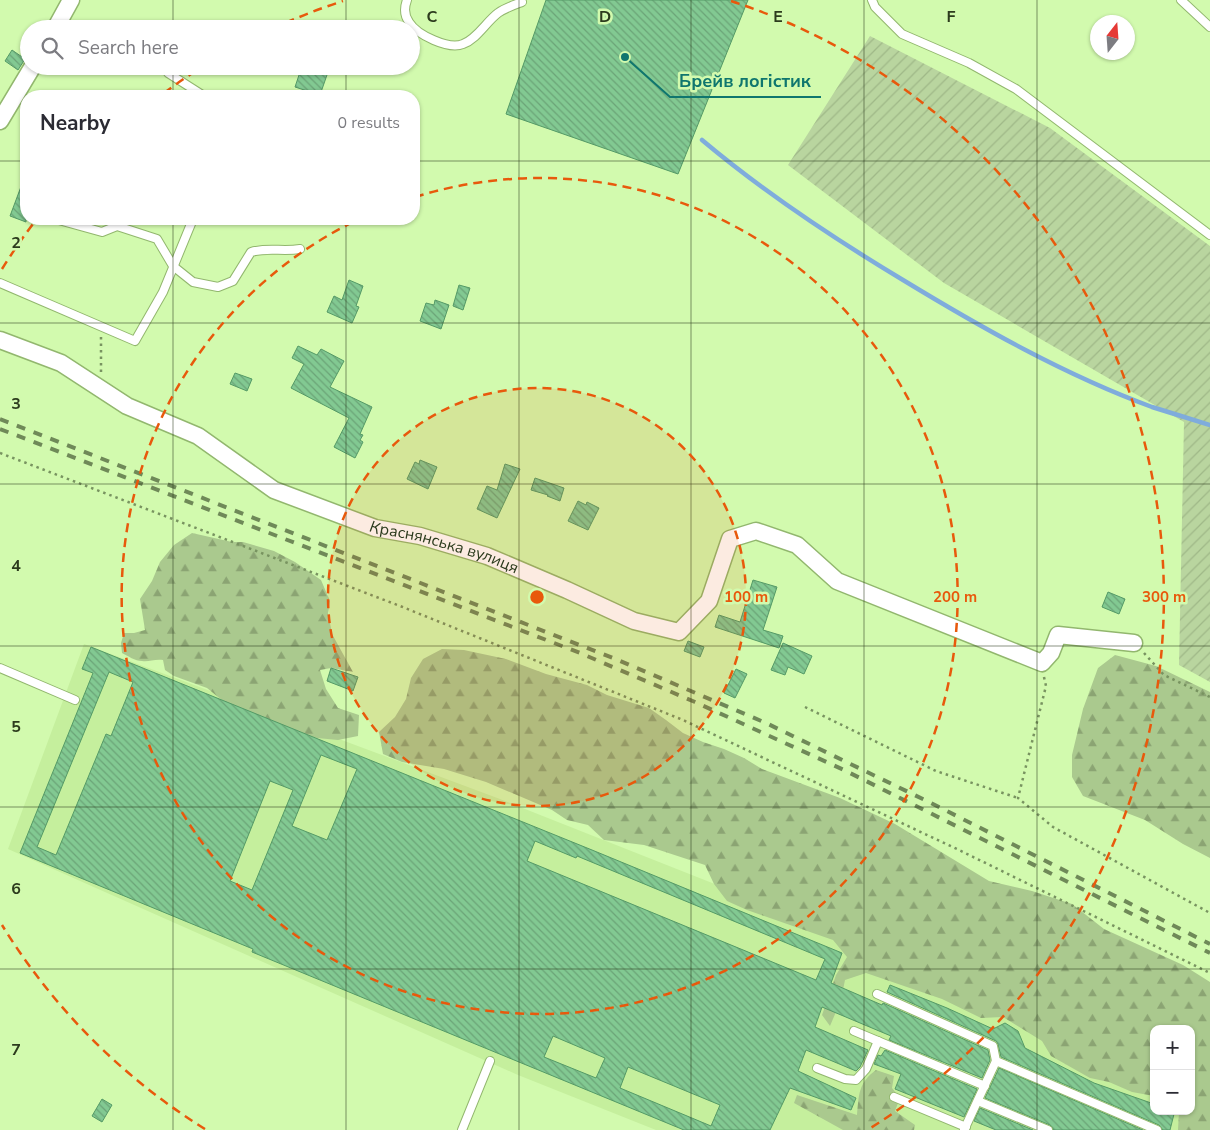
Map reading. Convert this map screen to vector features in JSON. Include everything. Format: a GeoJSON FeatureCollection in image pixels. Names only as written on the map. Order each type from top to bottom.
{"type":"FeatureCollection","features":[{"type":"Feature","properties":{"kind":"street"},"geometry":{"type":"LineString","coordinates":[[60,20],[71,0]]}},
{"type":"Feature","properties":{"kind":"street"},"geometry":{"type":"LineString","coordinates":[[0,121],[28,75]]}},
{"type":"Feature","properties":{"kind":"street","name":"Краснянська вулиця"},"geometry":{"type":"LineString","coordinates":[[0,340],[61,364],[127,406],[198,436],[274,490],[376,528],[420,536],[487,556],[568,590],[634,621],[679,632],[709,601],[730,539],[756,531],[797,545],[837,581],[1042,663]]}},
{"type":"Feature","properties":{"kind":"street"},"geometry":{"type":"LineString","coordinates":[[1042,663],[1051,653],[1058,635],[1134,643]]}},
{"type":"Feature","properties":{"kind":"lane"},"geometry":{"type":"LineString","coordinates":[[407,0],[405,11],[407,20]]}},
{"type":"Feature","properties":{"kind":"lane"},"geometry":{"type":"LineString","coordinates":[[872,0],[875,7],[902,34],[969,63],[1016,89],[1210,235]]}},
{"type":"Feature","properties":{"kind":"lane"},"geometry":{"type":"LineString","coordinates":[[1181,0],[1210,27]]}},
{"type":"Feature","properties":{"kind":"lane"},"geometry":{"type":"LineString","coordinates":[[420,32],[442,44],[452,46],[467,43],[497,14],[522,2]]}},
{"type":"Feature","properties":{"kind":"lane"},"geometry":{"type":"LineString","coordinates":[[170,75],[194,90]]}},
{"type":"Feature","properties":{"kind":"lane"},"geometry":{"type":"LineString","coordinates":[[77,225],[102,232],[117,226],[157,238],[173,266],[193,282],[218,286],[233,281],[251,252],[263,248],[289,251],[300,249]]}},
{"type":"Feature","properties":{"kind":"lane"},"geometry":{"type":"LineString","coordinates":[[0,283],[135,341],[163,292],[190,225]]}},
{"type":"Feature","properties":{"kind":"lane"},"geometry":{"type":"LineString","coordinates":[[0,668],[75,700]]}},
{"type":"Feature","properties":{"kind":"lane"},"geometry":{"type":"LineString","coordinates":[[877,994],[993,1046],[996,1061],[965,1128],[894,1097]]}},
{"type":"Feature","properties":{"kind":"lane"},"geometry":{"type":"LineString","coordinates":[[854,1031],[985,1086]]}},
{"type":"Feature","properties":{"kind":"lane"},"geometry":{"type":"LineString","coordinates":[[816,1068],[845,1079],[856,1080],[866,1069],[878,1041]]}},
{"type":"Feature","properties":{"kind":"lane"},"geometry":{"type":"LineString","coordinates":[[462,1130],[490,1061]]}},
{"type":"Feature","properties":{"kind":"lane"},"geometry":{"type":"LineString","coordinates":[[996,1061],[1157,1130]]}},
{"type":"Feature","properties":{"kind":"lane"},"geometry":{"type":"LineString","coordinates":[[978,1101],[1048,1130]]}},
{"type":"Feature","properties":{"kind":"path"},"geometry":{"type":"LineString","coordinates":[[100,388],[101,326]]}},
{"type":"Feature","properties":{"kind":"path"},"geometry":{"type":"LineString","coordinates":[[0,454],[400,606],[683,720],[959,850],[1210,973]]}},
{"type":"Feature","properties":{"kind":"path"},"geometry":{"type":"LineString","coordinates":[[1134,643],[1164,675],[1210,697]]}},
{"type":"Feature","properties":{"kind":"path"},"geometry":{"type":"LineString","coordinates":[[1018,798],[1046,686],[1042,663]]}},
{"type":"Feature","properties":{"kind":"path"},"geometry":{"type":"LineString","coordinates":[[805,707],[936,771],[1018,798],[1053,827],[1210,913]]}},
{"type":"Feature","properties":{"kind":"shaded area"},"geometry":{"type":"Polygon","coordinates":[[[870,36],[1050,128],[1210,246],[1210,682],[1179,665],[1184,422],[944,283],[788,165],[870,36]]]}},
{"type":"Feature","properties":{"kind":"shaded area"},"geometry":{"type":"Polygon","coordinates":[[[84,644],[500,799],[793,915],[1150,1083],[1150,1115],[1190,1115],[1183,1130],[656,1130],[518,1075],[8,849],[84,644]]]}},
{"type":"Feature","properties":{"kind":"green space"},"geometry":{"type":"Polygon","coordinates":[[[192,533],[232,542],[243,542],[274,551],[295,562],[321,580],[330,601],[328,613],[332,634],[353,672],[331,668],[320,670],[326,689],[338,708],[359,715],[358,736],[338,740],[317,738],[296,732],[223,701],[207,688],[174,676],[165,670],[163,660],[139,661],[122,653],[121,643],[124,633],[145,630],[140,599],[152,581],[160,562],[174,545],[192,533]]]}},
{"type":"Feature","properties":{"kind":"green space"},"geometry":{"type":"Polygon","coordinates":[[[442,649],[464,650],[506,659],[546,674],[587,685],[607,695],[649,708],[683,733],[744,758],[762,769],[840,798],[895,824],[989,881],[1032,891],[1072,904],[1104,929],[1183,965],[1210,982],[1210,1130],[1178,1130],[1179,1115],[1195,1115],[1195,1025],[1150,1025],[1150,1095],[1132,1092],[1109,1082],[1090,1078],[1051,1056],[1042,1041],[1003,1017],[981,1018],[942,999],[866,973],[845,980],[841,1000],[830,1026],[822,1015],[836,975],[847,957],[833,940],[747,910],[727,901],[714,884],[705,865],[644,845],[604,840],[588,825],[567,820],[552,810],[486,782],[444,769],[402,762],[383,754],[379,732],[395,717],[406,699],[411,678],[423,659],[442,649]]]}},
{"type":"Feature","properties":{"kind":"green space"},"geometry":{"type":"Polygon","coordinates":[[[1115,655],[1156,666],[1210,692],[1210,858],[1183,844],[1145,820],[1083,796],[1072,777],[1072,755],[1083,709],[1098,668],[1115,655]]]}},
{"type":"Feature","properties":{"kind":"green space"},"geometry":{"type":"Polygon","coordinates":[[[876,1070],[894,1076],[892,1088],[900,1098],[895,1111],[915,1125],[914,1130],[843,1130],[794,1103],[797,1095],[857,1115],[860,1090],[870,1075],[876,1070]]]}},
{"type":"Feature","properties":{"kind":"building"},"geometry":{"type":"Polygon","coordinates":[[[546,0],[748,0],[678,174],[506,114],[546,0]]]}},
{"type":"Feature","properties":{"kind":"building"},"geometry":{"type":"Polygon","coordinates":[[[12,50],[20,56],[20,67],[18,70],[5,61],[12,50]]]}},
{"type":"Feature","properties":{"kind":"building"},"geometry":{"type":"Polygon","coordinates":[[[299,75],[327,75],[322,90],[304,90],[295,87],[299,75]]]}},
{"type":"Feature","properties":{"kind":"building"},"geometry":{"type":"Polygon","coordinates":[[[20,189],[20,220],[10,216],[20,189]]]}},
{"type":"Feature","properties":{"kind":"building"},"geometry":{"type":"Polygon","coordinates":[[[349,280],[363,286],[356,306],[359,307],[352,323],[327,312],[334,296],[342,300],[349,280]]]}},
{"type":"Feature","properties":{"kind":"building"},"geometry":{"type":"Polygon","coordinates":[[[459,285],[470,288],[463,310],[453,306],[459,285]]]}},
{"type":"Feature","properties":{"kind":"building"},"geometry":{"type":"Polygon","coordinates":[[[435,300],[449,305],[441,329],[420,321],[426,303],[434,305],[435,300]]]}},
{"type":"Feature","properties":{"kind":"building"},"geometry":{"type":"Polygon","coordinates":[[[298,346],[317,355],[321,349],[344,361],[330,387],[372,407],[360,434],[363,435],[360,440],[363,442],[355,458],[334,447],[349,418],[291,388],[304,364],[292,358],[298,346]]]}},
{"type":"Feature","properties":{"kind":"building"},"geometry":{"type":"Polygon","coordinates":[[[235,373],[252,379],[247,391],[230,384],[235,373]]]}},
{"type":"Feature","properties":{"kind":"building"},"geometry":{"type":"Polygon","coordinates":[[[420,460],[437,467],[428,489],[407,479],[415,462],[419,464],[420,460]]]}},
{"type":"Feature","properties":{"kind":"building"},"geometry":{"type":"Polygon","coordinates":[[[505,464],[520,469],[497,518],[477,509],[487,486],[497,490],[505,464]]]}},
{"type":"Feature","properties":{"kind":"building"},"geometry":{"type":"Polygon","coordinates":[[[535,478],[564,488],[560,501],[531,490],[535,478]]]}},
{"type":"Feature","properties":{"kind":"building"},"geometry":{"type":"Polygon","coordinates":[[[578,501],[586,505],[587,502],[599,508],[588,530],[568,521],[578,501]]]}},
{"type":"Feature","properties":{"kind":"building"},"geometry":{"type":"Polygon","coordinates":[[[753,580],[777,587],[763,630],[783,636],[779,648],[715,627],[719,615],[740,622],[753,580]]]}},
{"type":"Feature","properties":{"kind":"building"},"geometry":{"type":"Polygon","coordinates":[[[1108,592],[1125,599],[1119,614],[1102,607],[1108,592]]]}},
{"type":"Feature","properties":{"kind":"building"},"geometry":{"type":"Polygon","coordinates":[[[688,641],[704,647],[700,657],[684,651],[688,641]]]}},
{"type":"Feature","properties":{"kind":"building"},"geometry":{"type":"Polygon","coordinates":[[[783,643],[812,656],[804,674],[788,667],[785,675],[771,670],[783,643]]]}},
{"type":"Feature","properties":{"kind":"building"},"geometry":{"type":"Polygon","coordinates":[[[91,647],[842,953],[831,983],[882,1005],[883,1003],[988,1050],[990,1060],[982,1078],[889,1040],[891,1036],[822,1007],[815,1027],[868,1050],[856,1071],[806,1050],[798,1071],[856,1098],[851,1110],[790,1088],[770,1130],[684,1130],[252,952],[253,949],[20,853],[93,673],[82,669],[91,647]],[[109,672],[37,847],[56,855],[106,734],[111,736],[133,682],[109,672]],[[321,755],[292,826],[327,840],[357,769],[321,755]],[[270,781],[230,881],[252,890],[293,790],[270,781]],[[535,841],[527,861],[816,980],[825,959],[577,856],[576,858],[535,841]],[[553,1036],[544,1057],[596,1078],[605,1058],[553,1036]],[[628,1067],[620,1088],[711,1126],[720,1105],[628,1067]]]}},
{"type":"Feature","properties":{"kind":"building"},"geometry":{"type":"Polygon","coordinates":[[[331,668],[358,677],[353,691],[327,681],[331,668]]]}},
{"type":"Feature","properties":{"kind":"building"},"geometry":{"type":"Polygon","coordinates":[[[736,669],[747,674],[735,698],[724,693],[736,669]]]}},
{"type":"Feature","properties":{"kind":"building"},"geometry":{"type":"Polygon","coordinates":[[[890,985],[993,1029],[1005,1023],[1018,1031],[1025,1048],[1094,1083],[1150,1103],[1150,1115],[1174,1115],[1170,1130],[1163,1130],[1159,1125],[1001,1057],[996,1041],[887,992],[890,985]]]}},
{"type":"Feature","properties":{"kind":"building"},"geometry":{"type":"Polygon","coordinates":[[[885,1050],[977,1089],[964,1117],[895,1089],[901,1074],[874,1064],[878,1055],[881,1056],[885,1050]]]}},
{"type":"Feature","properties":{"kind":"building"},"geometry":{"type":"Polygon","coordinates":[[[999,1068],[1143,1130],[1054,1130],[1050,1125],[985,1098],[999,1068]]]}},
{"type":"Feature","properties":{"kind":"building"},"geometry":{"type":"Polygon","coordinates":[[[102,1099],[112,1105],[102,1122],[92,1116],[102,1099]]]}},
{"type":"Feature","properties":{"kind":"building"},"geometry":{"type":"Polygon","coordinates":[[[980,1108],[1033,1130],[996,1130],[974,1121],[980,1108]]]}},
{"type":"Feature","properties":{"kind":"waterway"},"geometry":{"type":"LineString","coordinates":[[702,140],[775,197],[825,231],[963,316],[1088,380],[1152,407],[1210,425]]}},
{"type":"Feature","properties":{"kind":"railway"},"geometry":{"type":"LineString","coordinates":[[0,419],[618,660],[766,723],[931,803],[1210,944]]}},
{"type":"Feature","properties":{"kind":"railway"},"geometry":{"type":"LineString","coordinates":[[0,429],[580,653],[695,702],[844,770],[1210,953]]}},
{"type":"Feature","properties":{"kind":"place","name":"Брейв логістик"},"geometry":{"type":"Point","coordinates":[625,57]}}]}
